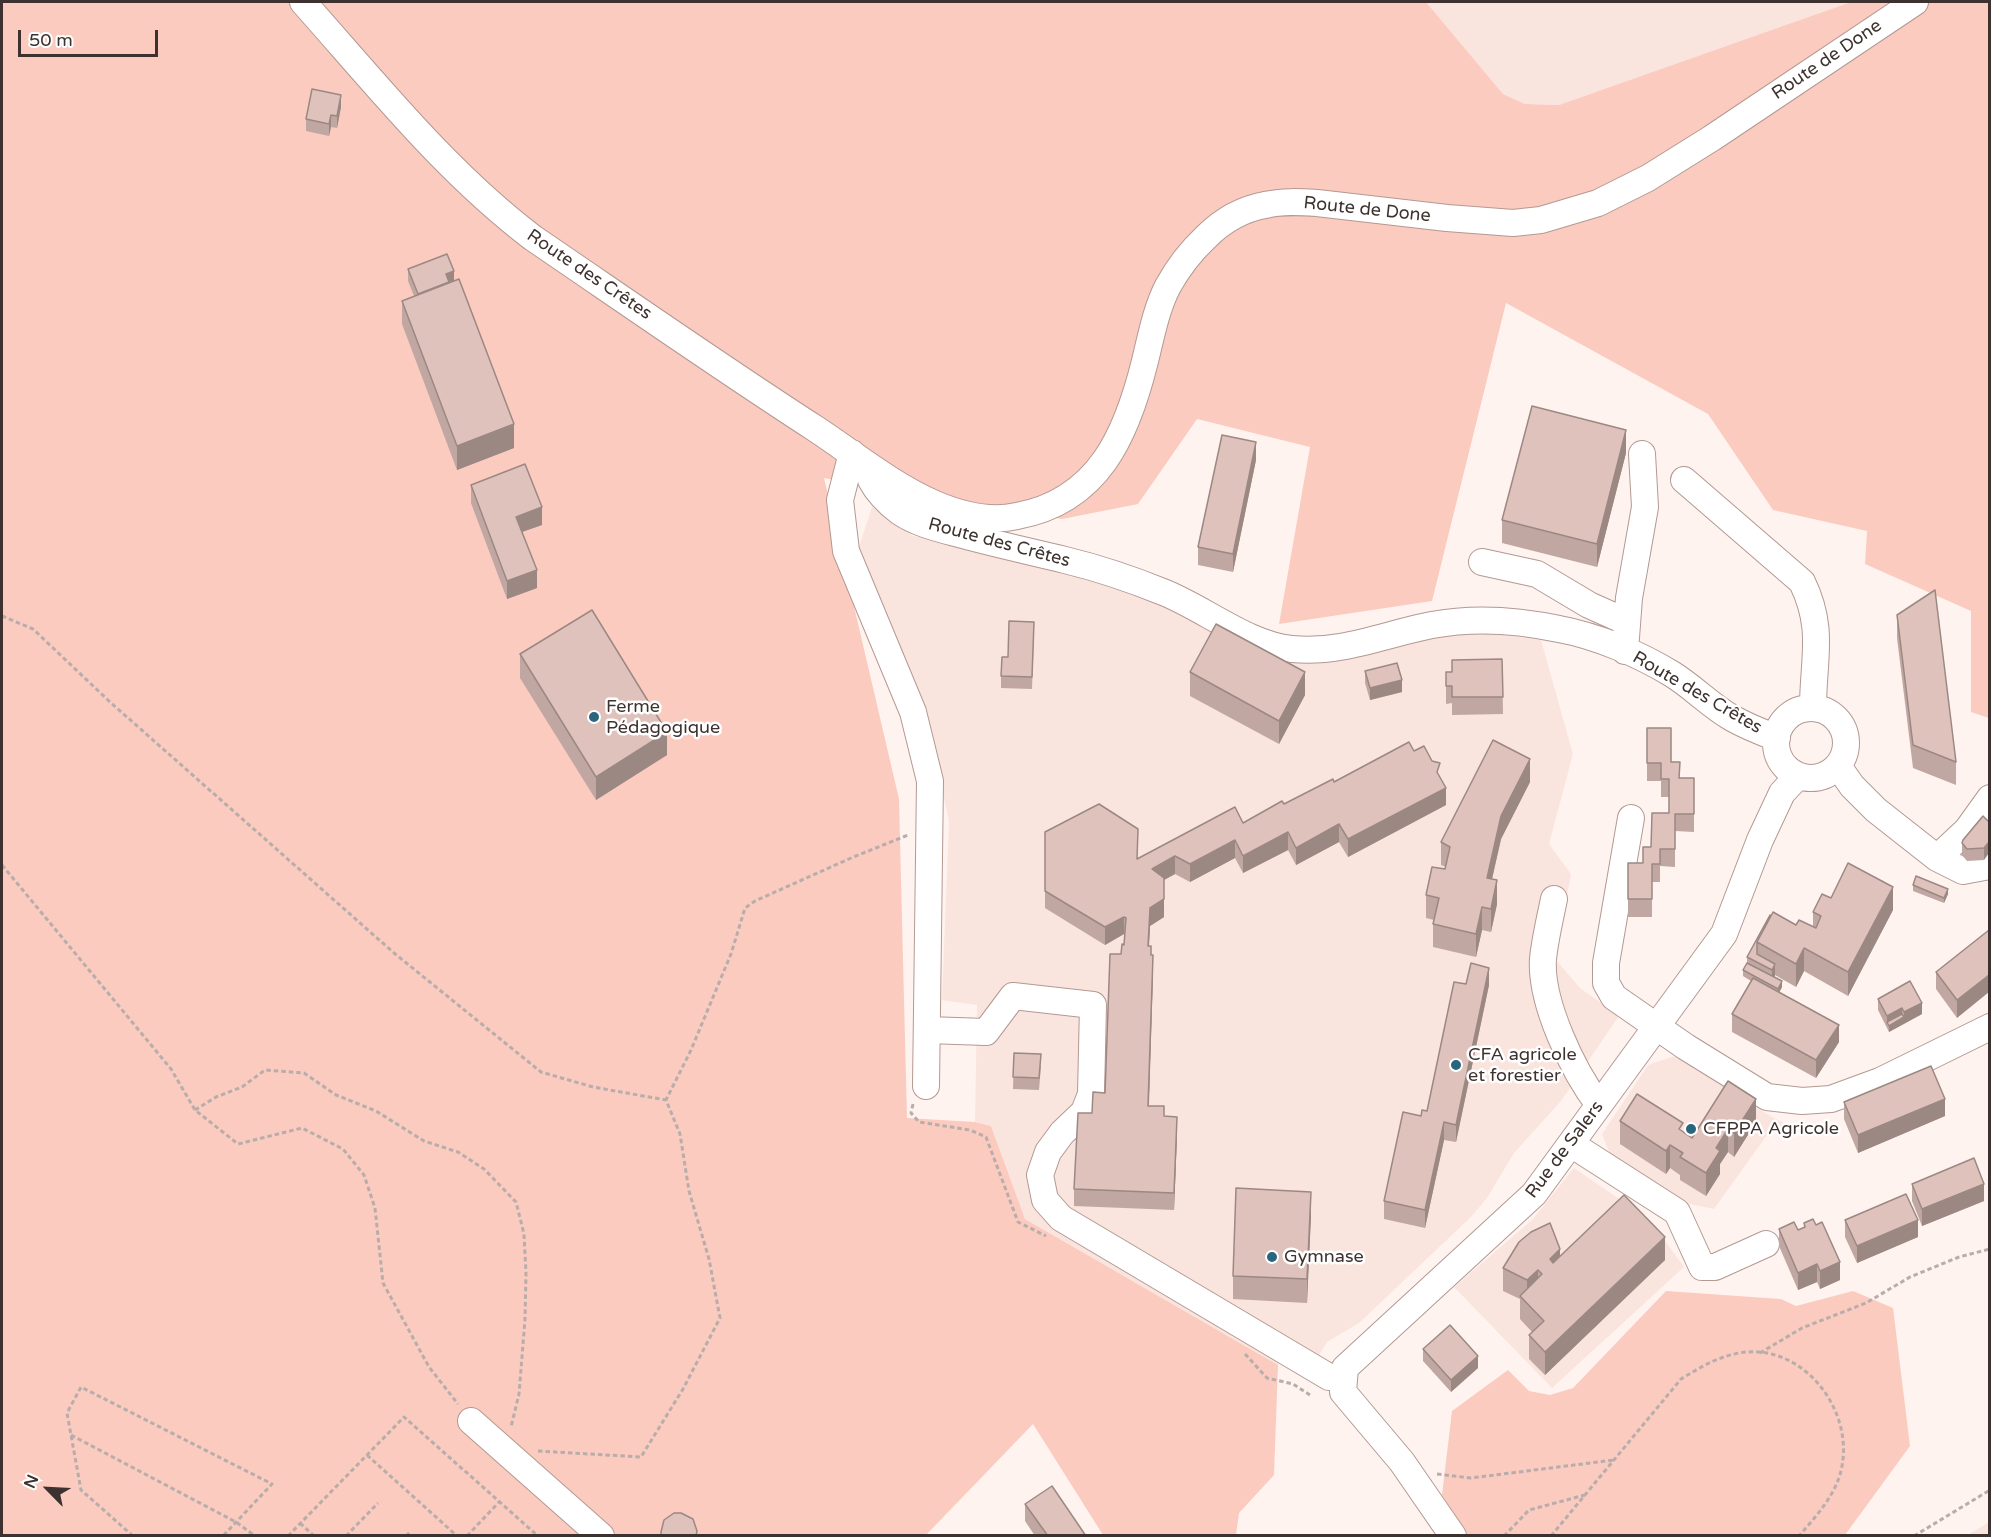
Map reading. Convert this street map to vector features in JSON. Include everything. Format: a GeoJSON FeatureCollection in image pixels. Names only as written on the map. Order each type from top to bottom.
{"type":"FeatureCollection","features":[{"type":"Feature","properties":{"kind":"street","name":"Route des Crêtes"},"geometry":{"type":"LineString","coordinates":[[303,2],[392,102],[473,188],[504,216],[874,469],[871,480],[877,490],[901,513],[925,524],[980,540],[1067,560],[1131,580],[1167,594],[1252,636],[1290,649],[1316,650],[1342,647],[1431,625],[1464,621],[1503,620],[1561,629],[1625,651],[1654,664],[1730,717],[1777,738]]}},
{"type":"Feature","properties":{"kind":"street","name":"Route de Done"},"geometry":{"type":"LineString","coordinates":[[874,469],[934,504],[980,517],[1017,516],[1055,504],[1090,480],[1115,448],[1124,430],[1156,317],[1167,288],[1197,245],[1214,229],[1232,217],[1265,204],[1289,202],[1339,205],[1490,222],[1513,223],[1564,215],[1598,203],[1648,178],[1712,138],[1914,2]]}},
{"type":"Feature","properties":{"kind":"street"},"geometry":{"type":"LineString","coordinates":[[852,453],[840,500],[846,551],[912,712],[930,781],[926,1086]]}},
{"type":"Feature","properties":{"kind":"street"},"geometry":{"type":"LineString","coordinates":[[1625,651],[1629,598],[1645,507],[1642,454]]}},
{"type":"Feature","properties":{"kind":"street"},"geometry":{"type":"LineString","coordinates":[[1684,480],[1802,582],[1812,601],[1818,630],[1813,708]]}},
{"type":"Feature","properties":{"kind":"street"},"geometry":{"type":"LineString","coordinates":[[1482,562],[1537,574],[1589,605],[1627,622]]}},
{"type":"Feature","properties":{"kind":"street"},"geometry":{"type":"LineString","coordinates":[[1813,708],[1832,715],[1841,724],[1845,733],[1846,745],[1844,756],[1838,766],[1821,777],[1810,778],[1798,776],[1788,769],[1780,759],[1777,738],[1780,727],[1788,717],[1803,709],[1813,708]]}},
{"type":"Feature","properties":{"kind":"street"},"geometry":{"type":"LineString","coordinates":[[1838,766],[1852,786],[1876,810],[1937,858],[1963,871],[1989,866]]}},
{"type":"Feature","properties":{"kind":"street","name":"Rue de Salers"},"geometry":{"type":"LineString","coordinates":[[1454,1536],[1408,1471],[1343,1392],[1345,1368],[1534,1194],[1724,934],[1760,840],[1782,793],[1798,776]]}},
{"type":"Feature","properties":{"kind":"street"},"geometry":{"type":"LineString","coordinates":[[1937,858],[1967,830],[1989,798]]}},
{"type":"Feature","properties":{"kind":"street"},"geometry":{"type":"LineString","coordinates":[[1631,818],[1606,963],[1606,983],[1614,997],[1767,1097],[1802,1101],[1831,1099],[1880,1081],[1989,1027]]}},
{"type":"Feature","properties":{"kind":"street"},"geometry":{"type":"LineString","coordinates":[[1554,899],[1543,960],[1545,991],[1578,1075],[1599,1105]]}},
{"type":"Feature","properties":{"kind":"street"},"geometry":{"type":"LineString","coordinates":[[927,1030],[986,1032],[1013,996],[1093,1005],[1091,1094],[1084,1112],[1062,1133],[1048,1152],[1040,1175],[1045,1200],[1060,1218],[1329,1377]]}},
{"type":"Feature","properties":{"kind":"street"},"geometry":{"type":"LineString","coordinates":[[1571,1144],[1677,1212],[1702,1267],[1716,1267],[1766,1244]]}},
{"type":"Feature","properties":{"kind":"street"},"geometry":{"type":"LineString","coordinates":[[471,1421],[601,1536]]}},
{"type":"Feature","properties":{"kind":"path"},"geometry":{"type":"LineString","coordinates":[[2,616],[33,630],[119,710],[394,953],[541,1072],[593,1087],[666,1100]]}},
{"type":"Feature","properties":{"kind":"path"},"geometry":{"type":"LineString","coordinates":[[195,1110],[216,1097],[242,1087],[265,1070],[304,1073],[336,1095],[376,1111],[424,1141],[458,1152],[484,1169],[516,1202],[524,1234],[525,1318],[519,1394],[503,1449],[641,1457],[683,1389],[720,1318],[709,1259],[688,1191],[680,1134],[666,1100],[691,1050],[731,954],[745,908],[755,901],[851,858],[930,828]]}},
{"type":"Feature","properties":{"kind":"path"},"geometry":{"type":"LineString","coordinates":[[2,865],[171,1069],[195,1110],[237,1144],[302,1128],[343,1149],[364,1175],[375,1208],[383,1282],[429,1367],[471,1421]]}},
{"type":"Feature","properties":{"kind":"path"},"geometry":{"type":"LineString","coordinates":[[1759,1353],[1802,1328],[1866,1304],[1910,1276],[1959,1257],[1989,1249]]}},
{"type":"Feature","properties":{"kind":"path"},"geometry":{"type":"LineString","coordinates":[[1551,1536],[1681,1379],[1706,1363],[1739,1353],[1759,1353],[1772,1354],[1794,1362],[1817,1381],[1832,1403],[1844,1432],[1842,1467],[1828,1503],[1799,1536]]}},
{"type":"Feature","properties":{"kind":"path"},"geometry":{"type":"LineString","coordinates":[[133,1536],[81,1490],[67,1413],[81,1387],[272,1485],[223,1536]]}},
{"type":"Feature","properties":{"kind":"path"},"geometry":{"type":"LineString","coordinates":[[288,1536],[404,1417],[538,1536]]}},
{"type":"Feature","properties":{"kind":"path"},"geometry":{"type":"LineString","coordinates":[[71,1435],[236,1522],[255,1536]]}},
{"type":"Feature","properties":{"kind":"path"},"geometry":{"type":"LineString","coordinates":[[367,1455],[457,1536]]}},
{"type":"Feature","properties":{"kind":"path"},"geometry":{"type":"LineString","coordinates":[[1408,1471],[1471,1478],[1614,1460]]}},
{"type":"Feature","properties":{"kind":"path"},"geometry":{"type":"LineString","coordinates":[[1914,1536],[1989,1491]]}},
{"type":"Feature","properties":{"kind":"path"},"geometry":{"type":"LineString","coordinates":[[1504,1536],[1528,1510],[1585,1495]]}},
{"type":"Feature","properties":{"kind":"path"},"geometry":{"type":"LineString","coordinates":[[467,1536],[500,1502]]}},
{"type":"Feature","properties":{"kind":"path"},"geometry":{"type":"LineString","coordinates":[[346,1536],[378,1503]]}},
{"type":"Feature","properties":{"kind":"path"},"geometry":{"type":"LineString","coordinates":[[300,1523],[314,1536]]}},
{"type":"Feature","properties":{"kind":"path"},"geometry":{"type":"LineString","coordinates":[[406,1536],[410,1532]]}},
{"type":"Feature","properties":{"kind":"shaded area"},"geometry":{"type":"Polygon","coordinates":[[[2,2],[1426,2],[1503,94],[1525,104],[1559,105],[1851,2],[1989,2],[1989,718],[1971,712],[1971,611],[1865,564],[1867,531],[1773,510],[1708,414],[1506,303],[1432,601],[1279,624],[1310,447],[1197,419],[1138,504],[1062,519],[824,478],[899,799],[907,1118],[975,1122],[991,1126],[1025,1219],[1278,1365],[1274,1475],[1239,1513],[1236,1535],[1103,1535],[1033,1424],[926,1535],[2,1536],[2,2]]]}},
{"type":"Feature","properties":{"kind":"shaded area"},"geometry":{"type":"Polygon","coordinates":[[[1426,2],[1851,2],[1559,105],[1525,104],[1503,94],[1426,2]]]}},
{"type":"Feature","properties":{"kind":"shaded area"},"geometry":{"type":"Polygon","coordinates":[[[872,507],[913,536],[976,547],[1173,606],[1269,653],[1411,640],[1465,630],[1541,640],[1573,754],[1549,844],[1571,874],[1555,959],[1580,988],[1619,1016],[1561,1101],[1514,1153],[1487,1198],[1471,1217],[1359,1323],[1327,1342],[1308,1373],[1283,1358],[1278,1365],[1025,1219],[991,1126],[975,1122],[977,1005],[942,1000],[949,821],[929,728],[859,547],[872,507]]]}},
{"type":"Feature","properties":{"kind":"shaded area","name":"CFPPA Agricole"},"geometry":{"type":"Polygon","coordinates":[[[1684,1053],[1734,1088],[1739,1098],[1785,1124],[1767,1135],[1714,1209],[1690,1204],[1610,1154],[1602,1134],[1648,1065],[1684,1053]]]}},
{"type":"Feature","properties":{"kind":"shaded area"},"geometry":{"type":"Polygon","coordinates":[[[1574,1168],[1650,1220],[1684,1267],[1552,1388],[1454,1287],[1532,1220],[1574,1168]]]}},
{"type":"Feature","properties":{"kind":"shaded area"},"geometry":{"type":"Polygon","coordinates":[[[1666,1291],[1781,1299],[1796,1306],[1853,1291],[1893,1308],[1910,1446],[1845,1535],[1468,1535],[1442,1495],[1452,1411],[1508,1370],[1529,1391],[1550,1395],[1573,1388],[1666,1291]]]}},
{"type":"Feature","properties":{"kind":"shaded area"},"geometry":{"type":"Polygon","coordinates":[[[1989,1522],[1989,1535],[1968,1535],[1989,1522]]]}},
{"type":"Feature","properties":{"kind":"building"},"geometry":{"type":"Polygon","coordinates":[[[312,89],[341,95],[337,116],[331,115],[329,124],[306,119],[312,89]]]}},
{"type":"Feature","properties":{"kind":"building"},"geometry":{"type":"Polygon","coordinates":[[[447,254],[454,271],[446,274],[449,282],[418,294],[408,269],[447,254]]]}},
{"type":"Feature","properties":{"kind":"building"},"geometry":{"type":"Polygon","coordinates":[[[459,279],[514,424],[457,446],[402,301],[459,279]]]}},
{"type":"Feature","properties":{"kind":"building"},"geometry":{"type":"Polygon","coordinates":[[[1532,406],[1626,430],[1597,544],[1502,520],[1532,406]]]}},
{"type":"Feature","properties":{"kind":"building"},"geometry":{"type":"Polygon","coordinates":[[[1222,435],[1256,442],[1233,554],[1198,547],[1222,435]]]}},
{"type":"Feature","properties":{"kind":"building"},"geometry":{"type":"Polygon","coordinates":[[[525,464],[542,507],[516,517],[537,570],[507,581],[471,485],[525,464]]]}},
{"type":"Feature","properties":{"kind":"building"},"geometry":{"type":"Polygon","coordinates":[[[1935,590],[1956,762],[1913,745],[1897,615],[1935,590]]]}},
{"type":"Feature","properties":{"kind":"building","name":"Ferme Pédagogique"},"geometry":{"type":"Polygon","coordinates":[[[592,610],[667,732],[596,777],[520,654],[592,610]]]}},
{"type":"Feature","properties":{"kind":"building"},"geometry":{"type":"Polygon","coordinates":[[[1009,621],[1034,622],[1032,677],[1001,676],[1002,657],[1008,657],[1009,621]]]}},
{"type":"Feature","properties":{"kind":"building"},"geometry":{"type":"Polygon","coordinates":[[[1216,624],[1305,672],[1279,721],[1190,672],[1216,624]]]}},
{"type":"Feature","properties":{"kind":"building"},"geometry":{"type":"Polygon","coordinates":[[[1502,659],[1503,697],[1452,697],[1452,686],[1446,686],[1446,672],[1452,672],[1452,660],[1502,659]]]}},
{"type":"Feature","properties":{"kind":"building"},"geometry":{"type":"Polygon","coordinates":[[[1397,663],[1402,680],[1370,688],[1365,671],[1397,663]]]}},
{"type":"Feature","properties":{"kind":"building"},"geometry":{"type":"Polygon","coordinates":[[[1647,728],[1671,728],[1671,762],[1680,762],[1679,778],[1694,778],[1694,814],[1675,814],[1675,849],[1660,849],[1660,864],[1652,864],[1652,899],[1628,899],[1628,863],[1643,863],[1643,847],[1651,847],[1652,813],[1669,813],[1669,779],[1661,779],[1661,763],[1647,763],[1647,728]]]}},
{"type":"Feature","properties":{"kind":"building"},"geometry":{"type":"Polygon","coordinates":[[[1493,740],[1530,759],[1501,816],[1487,878],[1497,880],[1491,909],[1482,907],[1476,934],[1433,924],[1439,898],[1426,895],[1432,867],[1445,869],[1450,847],[1441,842],[1493,740]]]}},
{"type":"Feature","properties":{"kind":"building"},"geometry":{"type":"Polygon","coordinates":[[[1409,742],[1414,751],[1424,746],[1432,761],[1440,763],[1437,772],[1446,788],[1348,839],[1339,824],[1296,848],[1288,832],[1243,856],[1235,840],[1190,864],[1175,856],[1152,869],[1164,878],[1164,899],[1150,908],[1148,946],[1151,946],[1151,955],[1153,955],[1148,1106],[1164,1106],[1164,1116],[1177,1117],[1174,1193],[1074,1189],[1078,1113],[1092,1113],[1093,1092],[1105,1093],[1110,954],[1121,954],[1126,918],[1105,927],[1045,891],[1045,832],[1099,804],[1138,829],[1137,859],[1235,807],[1243,823],[1282,801],[1284,804],[1333,779],[1334,782],[1409,742]]]}},
{"type":"Feature","properties":{"kind":"building"},"geometry":{"type":"Polygon","coordinates":[[[1983,816],[1989,822],[1989,842],[1984,848],[1967,849],[1962,843],[1963,840],[1983,816]]]}},
{"type":"Feature","properties":{"kind":"building"},"geometry":{"type":"Polygon","coordinates":[[[1848,863],[1893,887],[1848,972],[1804,948],[1796,964],[1757,942],[1773,912],[1796,925],[1799,920],[1816,928],[1821,916],[1813,912],[1822,894],[1831,898],[1848,863]]]}},
{"type":"Feature","properties":{"kind":"building"},"geometry":{"type":"Polygon","coordinates":[[[1916,876],[1948,889],[1944,898],[1913,885],[1916,876]]]}},
{"type":"Feature","properties":{"kind":"building"},"geometry":{"type":"Polygon","coordinates":[[[1770,915],[1757,942],[1757,954],[1775,964],[1772,970],[1747,957],[1770,915]]]}},
{"type":"Feature","properties":{"kind":"building"},"geometry":{"type":"Polygon","coordinates":[[[1989,930],[1989,975],[1957,1000],[1936,972],[1989,930]]]}},
{"type":"Feature","properties":{"kind":"building","name":"CFA agricole et forestier"},"geometry":{"type":"Polygon","coordinates":[[[1471,963],[1489,968],[1456,1125],[1444,1122],[1425,1210],[1384,1201],[1403,1112],[1421,1116],[1422,1110],[1427,1111],[1454,982],[1466,984],[1471,963]]]}},
{"type":"Feature","properties":{"kind":"building"},"geometry":{"type":"Polygon","coordinates":[[[1747,963],[1782,981],[1778,989],[1743,970],[1747,963]]]}},
{"type":"Feature","properties":{"kind":"building"},"geometry":{"type":"Polygon","coordinates":[[[1753,978],[1839,1025],[1816,1060],[1732,1014],[1753,978]]]}},
{"type":"Feature","properties":{"kind":"building"},"geometry":{"type":"Polygon","coordinates":[[[1910,981],[1922,1003],[1904,1012],[1902,1008],[1887,1016],[1878,999],[1910,981]]]}},
{"type":"Feature","properties":{"kind":"building"},"geometry":{"type":"Polygon","coordinates":[[[1902,1014],[1904,1017],[1889,1026],[1887,1022],[1902,1014]]]}},
{"type":"Feature","properties":{"kind":"building"},"geometry":{"type":"Polygon","coordinates":[[[1014,1053],[1041,1054],[1039,1078],[1013,1077],[1014,1053]]]}},
{"type":"Feature","properties":{"kind":"building"},"geometry":{"type":"Polygon","coordinates":[[[1931,1066],[1945,1099],[1858,1135],[1844,1102],[1931,1066]]]}},
{"type":"Feature","properties":{"kind":"building"},"geometry":{"type":"Polygon","coordinates":[[[1728,1081],[1756,1099],[1734,1133],[1728,1129],[1716,1148],[1720,1151],[1706,1173],[1680,1157],[1683,1153],[1670,1145],[1666,1151],[1620,1121],[1637,1094],[1683,1123],[1679,1129],[1692,1138],[1728,1081]]]}},
{"type":"Feature","properties":{"kind":"building"},"geometry":{"type":"Polygon","coordinates":[[[1974,1158],[1984,1184],[1922,1209],[1912,1184],[1974,1158]]]}},
{"type":"Feature","properties":{"kind":"building","name":"Gymnase"},"geometry":{"type":"Polygon","coordinates":[[[1236,1188],[1311,1192],[1307,1279],[1233,1276],[1236,1188]]]}},
{"type":"Feature","properties":{"kind":"building"},"geometry":{"type":"Polygon","coordinates":[[[1906,1194],[1918,1220],[1857,1246],[1845,1220],[1906,1194]]]}},
{"type":"Feature","properties":{"kind":"building"},"geometry":{"type":"Polygon","coordinates":[[[1624,1195],[1665,1237],[1545,1352],[1529,1335],[1544,1321],[1520,1296],[1542,1274],[1538,1270],[1527,1280],[1503,1268],[1519,1242],[1531,1232],[1550,1223],[1560,1249],[1550,1259],[1553,1263],[1624,1195]]]}},
{"type":"Feature","properties":{"kind":"building"},"geometry":{"type":"Polygon","coordinates":[[[1813,1219],[1816,1225],[1822,1222],[1840,1262],[1820,1271],[1817,1264],[1798,1273],[1779,1229],[1794,1222],[1798,1230],[1805,1227],[1804,1223],[1813,1219]]]}},
{"type":"Feature","properties":{"kind":"building"},"geometry":{"type":"Polygon","coordinates":[[[1450,1325],[1478,1356],[1451,1380],[1423,1349],[1450,1325]]]}},
{"type":"Feature","properties":{"kind":"building"},"geometry":{"type":"Polygon","coordinates":[[[1052,1486],[1086,1536],[1048,1536],[1025,1504],[1052,1486]]]}},
{"type":"Feature","properties":{"kind":"building"},"geometry":{"type":"Polygon","coordinates":[[[674,1513],[681,1513],[693,1519],[697,1531],[696,1536],[661,1536],[664,1520],[674,1513]]]}},
{"type":"Feature","properties":{"kind":"place","name":"Ferme Pédagogique"},"geometry":{"type":"Point","coordinates":[594,717]}},
{"type":"Feature","properties":{"kind":"place","name":"CFA agricole et forestier"},"geometry":{"type":"Point","coordinates":[1456,1065]}},
{"type":"Feature","properties":{"kind":"place","name":"CFPPA Agricole"},"geometry":{"type":"Point","coordinates":[1691,1129]}},
{"type":"Feature","properties":{"kind":"place","name":"Gymnase"},"geometry":{"type":"Point","coordinates":[1272,1257]}}]}
